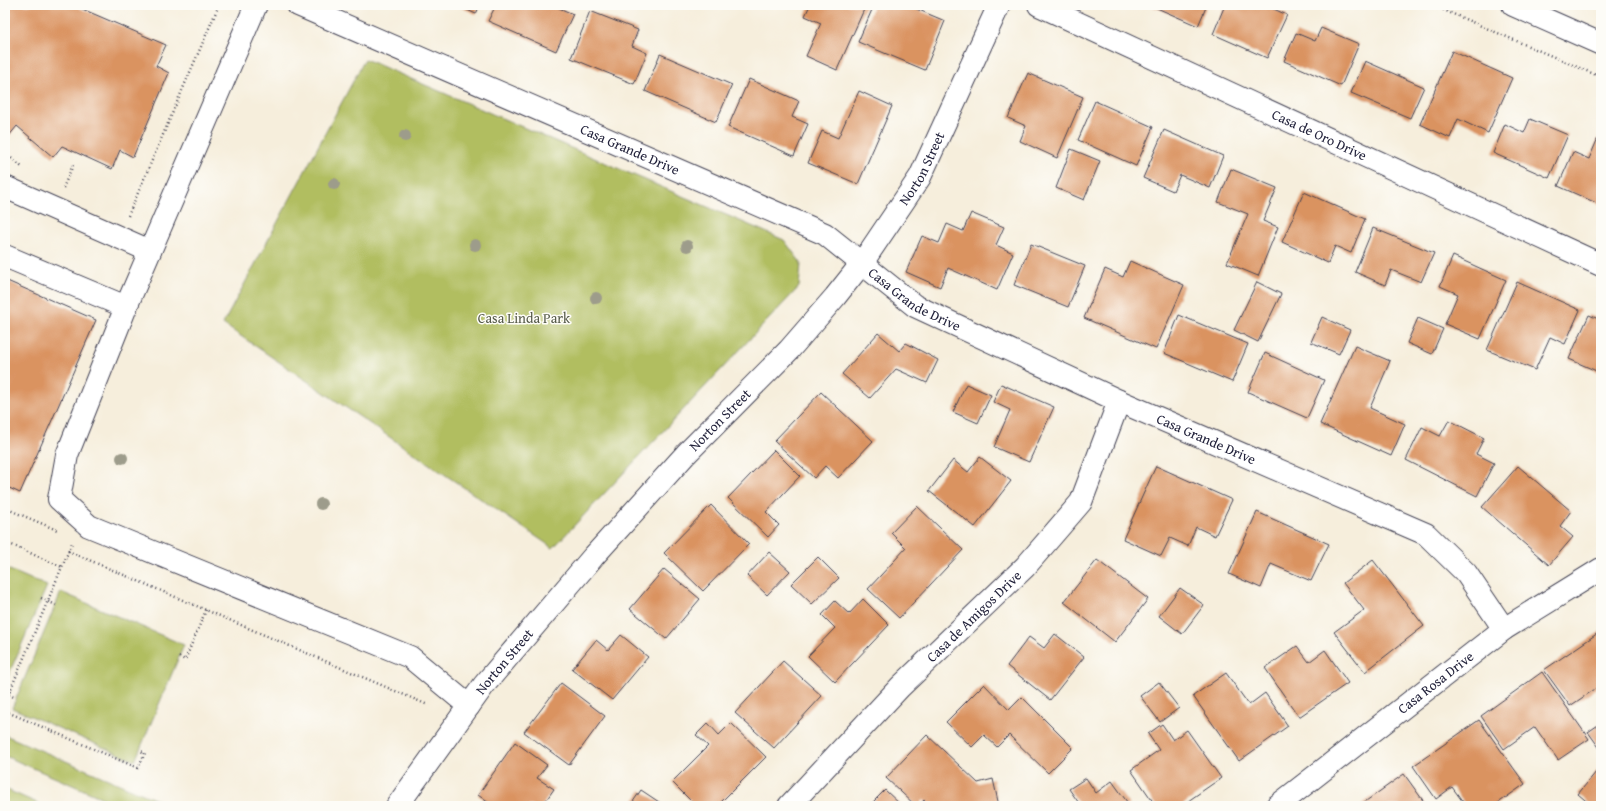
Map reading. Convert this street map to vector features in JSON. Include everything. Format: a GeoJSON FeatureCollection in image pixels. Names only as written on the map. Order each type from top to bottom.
{"type":"FeatureCollection","features":[{"type":"Feature","properties":{"kind":"street"},"geometry":{"type":"LineString","coordinates":[[256,5],[126,307],[67,455],[59,499],[89,526],[410,657],[469,706]]}},
{"type":"Feature","properties":{"kind":"street","name":"Casa Grande Drive"},"geometry":{"type":"LineString","coordinates":[[298,5],[825,234],[916,306],[1119,401],[1426,534],[1466,573],[1504,629]]}},
{"type":"Feature","properties":{"kind":"street","name":"Norton Street"},"geometry":{"type":"LineString","coordinates":[[397,806],[484,686],[593,557],[686,454],[789,350],[862,263],[920,177],[998,5]]}},
{"type":"Feature","properties":{"kind":"street","name":"Casa de Oro Drive"},"geometry":{"type":"LineString","coordinates":[[1039,5],[1601,265]]}},
{"type":"Feature","properties":{"kind":"street"},"geometry":{"type":"LineString","coordinates":[[1513,5],[1601,44]]}},
{"type":"Feature","properties":{"kind":"street"},"geometry":{"type":"LineString","coordinates":[[5,187],[150,251]]}},
{"type":"Feature","properties":{"kind":"street"},"geometry":{"type":"LineString","coordinates":[[5,256],[126,307]]}},
{"type":"Feature","properties":{"kind":"street","name":"Casa de Amigos Drive"},"geometry":{"type":"LineString","coordinates":[[789,806],[900,687],[1025,567],[1081,502],[1119,401]]}},
{"type":"Feature","properties":{"kind":"street","name":"Casa Rosa Drive"},"geometry":{"type":"LineString","coordinates":[[1277,806],[1504,629],[1601,569]]}},
{"type":"Feature","properties":{"kind":"path"},"geometry":{"type":"LineString","coordinates":[[126,220],[219,5]]}},
{"type":"Feature","properties":{"kind":"path"},"geometry":{"type":"LineString","coordinates":[[1432,5],[1601,77]]}},
{"type":"Feature","properties":{"kind":"path"},"geometry":{"type":"LineString","coordinates":[[5,153],[28,172]]}},
{"type":"Feature","properties":{"kind":"path"},"geometry":{"type":"LineString","coordinates":[[61,192],[73,165]]}},
{"type":"Feature","properties":{"kind":"path"},"geometry":{"type":"LineString","coordinates":[[9,500],[5,508],[60,532]]}},
{"type":"Feature","properties":{"kind":"path"},"geometry":{"type":"LineString","coordinates":[[5,542],[62,567]]}},
{"type":"Feature","properties":{"kind":"path"},"geometry":{"type":"LineString","coordinates":[[68,550],[428,705]]}},
{"type":"Feature","properties":{"kind":"path"},"geometry":{"type":"LineString","coordinates":[[41,598],[56,605]]}},
{"type":"Feature","properties":{"kind":"path"},"geometry":{"type":"LineString","coordinates":[[179,657],[185,660],[206,610]]}},
{"type":"Feature","properties":{"kind":"path"},"geometry":{"type":"LineString","coordinates":[[5,693],[16,698]]}},
{"type":"Feature","properties":{"kind":"path"},"geometry":{"type":"LineString","coordinates":[[5,711],[138,768],[145,753],[139,750]]}},
{"type":"Feature","properties":{"kind":"green space","name":"Casa Linda Park"},"geometry":{"type":"Polygon","coordinates":[[[365,59],[784,240],[801,263],[799,287],[553,548],[223,324],[365,59]]]}},
{"type":"Feature","properties":{"kind":"green space"},"geometry":{"type":"Polygon","coordinates":[[[5,568],[47,586],[5,683],[5,568]]]}},
{"type":"Feature","properties":{"kind":"green space"},"geometry":{"type":"Polygon","coordinates":[[[61,592],[184,645],[135,761],[12,708],[61,592]]]}},
{"type":"Feature","properties":{"kind":"green space"},"geometry":{"type":"Polygon","coordinates":[[[5,735],[171,806],[121,806],[5,756],[5,735]]]}},
{"type":"Feature","properties":{"kind":"green space"},"geometry":{"type":"Polygon","coordinates":[[[5,789],[44,806],[5,806],[5,789]]]}},
{"type":"Feature","properties":{"kind":"building"},"geometry":{"type":"Polygon","coordinates":[[[10,5],[73,5],[166,45],[156,66],[169,73],[133,157],[120,150],[112,169],[62,146],[53,157],[17,126],[8,137],[5,134],[5,17],[10,5]]]}},
{"type":"Feature","properties":{"kind":"building"},"geometry":{"type":"Polygon","coordinates":[[[456,5],[480,5],[476,14],[456,5]]]}},
{"type":"Feature","properties":{"kind":"building"},"geometry":{"type":"Polygon","coordinates":[[[496,5],[552,5],[573,14],[556,51],[488,21],[496,5]]]}},
{"type":"Feature","properties":{"kind":"building"},"geometry":{"type":"Polygon","coordinates":[[[810,5],[866,5],[837,70],[806,56],[821,23],[805,16],[810,5]]]}},
{"type":"Feature","properties":{"kind":"building"},"geometry":{"type":"Polygon","coordinates":[[[874,5],[907,5],[945,21],[925,70],[858,42],[874,5]]]}},
{"type":"Feature","properties":{"kind":"building"},"geometry":{"type":"Polygon","coordinates":[[[1150,5],[1207,5],[1198,26],[1150,5]]]}},
{"type":"Feature","properties":{"kind":"building"},"geometry":{"type":"Polygon","coordinates":[[[1225,5],[1265,5],[1287,15],[1267,58],[1213,34],[1225,5]]]}},
{"type":"Feature","properties":{"kind":"building"},"geometry":{"type":"Polygon","coordinates":[[[590,11],[638,30],[632,46],[647,53],[634,84],[571,58],[590,11]]]}},
{"type":"Feature","properties":{"kind":"building"},"geometry":{"type":"Polygon","coordinates":[[[1321,28],[1359,44],[1341,86],[1284,61],[1296,33],[1315,41],[1321,28]]]}},
{"type":"Feature","properties":{"kind":"building"},"geometry":{"type":"Polygon","coordinates":[[[1452,51],[1512,78],[1488,133],[1458,119],[1450,138],[1420,124],[1452,51]]]}},
{"type":"Feature","properties":{"kind":"building"},"geometry":{"type":"Polygon","coordinates":[[[660,54],[732,85],[716,122],[645,91],[660,54]]]}},
{"type":"Feature","properties":{"kind":"building"},"geometry":{"type":"Polygon","coordinates":[[[1365,61],[1424,87],[1410,118],[1351,93],[1365,61]]]}},
{"type":"Feature","properties":{"kind":"building"},"geometry":{"type":"Polygon","coordinates":[[[1028,73],[1083,97],[1057,158],[1020,141],[1026,126],[1008,118],[1028,73]]]}},
{"type":"Feature","properties":{"kind":"building"},"geometry":{"type":"Polygon","coordinates":[[[749,79],[799,101],[792,117],[808,124],[794,156],[728,127],[749,79]]]}},
{"type":"Feature","properties":{"kind":"building"},"geometry":{"type":"Polygon","coordinates":[[[859,91],[892,106],[858,184],[808,163],[822,131],[838,138],[859,91]]]}},
{"type":"Feature","properties":{"kind":"building"},"geometry":{"type":"Polygon","coordinates":[[[1095,101],[1153,127],[1136,166],[1078,140],[1095,101]]]}},
{"type":"Feature","properties":{"kind":"building"},"geometry":{"type":"Polygon","coordinates":[[[1530,119],[1568,135],[1549,178],[1493,153],[1505,124],[1524,133],[1530,119]]]}},
{"type":"Feature","properties":{"kind":"building"},"geometry":{"type":"Polygon","coordinates":[[[1164,130],[1223,156],[1210,188],[1180,175],[1173,191],[1143,178],[1164,130]]]}},
{"type":"Feature","properties":{"kind":"building"},"geometry":{"type":"Polygon","coordinates":[[[1601,131],[1601,205],[1558,186],[1573,152],[1589,159],[1601,131]]]}},
{"type":"Feature","properties":{"kind":"building"},"geometry":{"type":"Polygon","coordinates":[[[1071,149],[1100,161],[1084,200],[1056,188],[1071,149]]]}},
{"type":"Feature","properties":{"kind":"building"},"geometry":{"type":"Polygon","coordinates":[[[1231,169],[1277,188],[1263,221],[1278,227],[1258,276],[1227,263],[1248,214],[1218,202],[1231,169]]]}},
{"type":"Feature","properties":{"kind":"building"},"geometry":{"type":"Polygon","coordinates":[[[1304,192],[1365,219],[1351,253],[1335,246],[1328,263],[1282,242],[1304,192]]]}},
{"type":"Feature","properties":{"kind":"building"},"geometry":{"type":"Polygon","coordinates":[[[971,213],[1004,227],[996,245],[1013,253],[997,290],[948,268],[940,287],[906,272],[922,236],[939,243],[947,224],[963,231],[971,213]]]}},
{"type":"Feature","properties":{"kind":"building"},"geometry":{"type":"Polygon","coordinates":[[[1373,228],[1434,253],[1421,282],[1391,270],[1385,285],[1355,272],[1373,228]]]}},
{"type":"Feature","properties":{"kind":"building"},"geometry":{"type":"Polygon","coordinates":[[[1031,244],[1085,266],[1068,307],[1014,285],[1031,244]]]}},
{"type":"Feature","properties":{"kind":"building"},"geometry":{"type":"Polygon","coordinates":[[[1453,256],[1506,280],[1480,339],[1445,324],[1458,294],[1440,286],[1453,256]]]}},
{"type":"Feature","properties":{"kind":"building"},"geometry":{"type":"Polygon","coordinates":[[[1130,261],[1184,285],[1156,349],[1084,318],[1105,269],[1123,277],[1130,261]]]}},
{"type":"Feature","properties":{"kind":"building"},"geometry":{"type":"Polygon","coordinates":[[[5,280],[96,320],[20,493],[5,486],[5,280]]]}},
{"type":"Feature","properties":{"kind":"building"},"geometry":{"type":"Polygon","coordinates":[[[1257,282],[1281,294],[1258,342],[1234,330],[1257,282]]]}},
{"type":"Feature","properties":{"kind":"building"},"geometry":{"type":"Polygon","coordinates":[[[1517,282],[1580,310],[1565,344],[1550,337],[1535,370],[1487,350],[1517,282]]]}},
{"type":"Feature","properties":{"kind":"building"},"geometry":{"type":"Polygon","coordinates":[[[1179,315],[1248,344],[1232,382],[1164,353],[1179,315]]]}},
{"type":"Feature","properties":{"kind":"building"},"geometry":{"type":"Polygon","coordinates":[[[1589,315],[1601,320],[1601,373],[1569,359],[1589,315]]]}},
{"type":"Feature","properties":{"kind":"building"},"geometry":{"type":"Polygon","coordinates":[[[1322,317],[1350,330],[1339,354],[1311,342],[1322,317]]]}},
{"type":"Feature","properties":{"kind":"building"},"geometry":{"type":"Polygon","coordinates":[[[1418,318],[1443,329],[1432,354],[1407,343],[1418,318]]]}},
{"type":"Feature","properties":{"kind":"building"},"geometry":{"type":"Polygon","coordinates":[[[878,333],[899,351],[906,343],[938,360],[927,383],[896,369],[870,398],[842,374],[878,333]]]}},
{"type":"Feature","properties":{"kind":"building"},"geometry":{"type":"Polygon","coordinates":[[[1355,346],[1390,361],[1370,408],[1405,424],[1391,456],[1320,424],[1355,346]]]}},
{"type":"Feature","properties":{"kind":"building"},"geometry":{"type":"Polygon","coordinates":[[[1265,353],[1324,380],[1307,418],[1248,392],[1265,353]]]}},
{"type":"Feature","properties":{"kind":"building"},"geometry":{"type":"Polygon","coordinates":[[[966,384],[991,395],[978,423],[953,412],[966,384]]]}},
{"type":"Feature","properties":{"kind":"building"},"geometry":{"type":"Polygon","coordinates":[[[1001,384],[1054,407],[1029,462],[994,447],[1010,410],[993,402],[1001,384]]]}},
{"type":"Feature","properties":{"kind":"building"},"geometry":{"type":"Polygon","coordinates":[[[821,392],[873,441],[838,478],[825,466],[814,478],[774,441],[821,392]]]}},
{"type":"Feature","properties":{"kind":"building"},"geometry":{"type":"Polygon","coordinates":[[[1449,420],[1484,438],[1476,454],[1494,463],[1477,496],[1406,460],[1422,427],[1440,436],[1449,420]]]}},
{"type":"Feature","properties":{"kind":"building"},"geometry":{"type":"Polygon","coordinates":[[[774,450],[800,476],[766,512],[779,525],[768,537],[728,498],[774,450]]]}},
{"type":"Feature","properties":{"kind":"building"},"geometry":{"type":"Polygon","coordinates":[[[980,457],[1011,481],[975,527],[929,491],[953,460],[968,472],[980,457]]]}},
{"type":"Feature","properties":{"kind":"building"},"geometry":{"type":"Polygon","coordinates":[[[1156,466],[1232,500],[1215,536],[1196,527],[1188,546],[1170,538],[1161,556],[1123,539],[1156,466]]]}},
{"type":"Feature","properties":{"kind":"building"},"geometry":{"type":"Polygon","coordinates":[[[1518,466],[1571,511],[1560,526],[1573,537],[1549,565],[1482,507],[1518,466]]]}},
{"type":"Feature","properties":{"kind":"building"},"geometry":{"type":"Polygon","coordinates":[[[711,505],[749,544],[703,591],[664,553],[711,505]]]}},
{"type":"Feature","properties":{"kind":"building"},"geometry":{"type":"Polygon","coordinates":[[[917,506],[963,550],[899,618],[868,589],[906,548],[891,533],[917,506]]]}},
{"type":"Feature","properties":{"kind":"building"},"geometry":{"type":"Polygon","coordinates":[[[1257,512],[1329,544],[1311,581],[1271,564],[1261,588],[1229,574],[1257,512]]]}},
{"type":"Feature","properties":{"kind":"building"},"geometry":{"type":"Polygon","coordinates":[[[769,552],[790,571],[767,595],[747,576],[769,552]]]}},
{"type":"Feature","properties":{"kind":"building"},"geometry":{"type":"Polygon","coordinates":[[[818,557],[839,578],[812,604],[791,584],[818,557]]]}},
{"type":"Feature","properties":{"kind":"building"},"geometry":{"type":"Polygon","coordinates":[[[1097,560],[1148,599],[1115,642],[1064,602],[1097,560]]]}},
{"type":"Feature","properties":{"kind":"building"},"geometry":{"type":"Polygon","coordinates":[[[1373,560],[1424,626],[1365,672],[1334,632],[1364,610],[1343,583],[1373,560]]]}},
{"type":"Feature","properties":{"kind":"building"},"geometry":{"type":"Polygon","coordinates":[[[664,569],[700,599],[666,639],[630,609],[664,569]]]}},
{"type":"Feature","properties":{"kind":"building"},"geometry":{"type":"Polygon","coordinates":[[[1180,588],[1204,605],[1182,634],[1159,616],[1180,588]]]}},
{"type":"Feature","properties":{"kind":"building"},"geometry":{"type":"Polygon","coordinates":[[[863,599],[889,625],[835,682],[808,656],[835,628],[822,615],[835,601],[849,614],[863,599]]]}},
{"type":"Feature","properties":{"kind":"building"},"geometry":{"type":"Polygon","coordinates":[[[1601,631],[1601,685],[1570,706],[1544,670],[1601,631]]]}},
{"type":"Feature","properties":{"kind":"building"},"geometry":{"type":"Polygon","coordinates":[[[1055,634],[1084,657],[1050,700],[1007,666],[1029,637],[1044,648],[1055,634]]]}},
{"type":"Feature","properties":{"kind":"building"},"geometry":{"type":"Polygon","coordinates":[[[621,635],[648,657],[612,700],[572,669],[596,640],[608,650],[621,635]]]}},
{"type":"Feature","properties":{"kind":"building"},"geometry":{"type":"Polygon","coordinates":[[[1297,646],[1309,662],[1325,650],[1348,683],[1299,717],[1265,668],[1297,646]]]}},
{"type":"Feature","properties":{"kind":"building"},"geometry":{"type":"Polygon","coordinates":[[[783,661],[822,696],[774,748],[735,713],[783,661]]]}},
{"type":"Feature","properties":{"kind":"building"},"geometry":{"type":"Polygon","coordinates":[[[1542,672],[1589,739],[1558,760],[1535,727],[1504,749],[1481,716],[1542,672]]]}},
{"type":"Feature","properties":{"kind":"building"},"geometry":{"type":"Polygon","coordinates":[[[1226,673],[1249,705],[1265,693],[1288,726],[1239,761],[1193,696],[1226,673]]]}},
{"type":"Feature","properties":{"kind":"building"},"geometry":{"type":"Polygon","coordinates":[[[1159,682],[1179,708],[1160,722],[1140,696],[1159,682]]]}},
{"type":"Feature","properties":{"kind":"building"},"geometry":{"type":"Polygon","coordinates":[[[561,683],[605,716],[569,765],[524,732],[561,683]]]}},
{"type":"Feature","properties":{"kind":"building"},"geometry":{"type":"Polygon","coordinates":[[[984,684],[1009,710],[1022,697],[1073,748],[1048,773],[1009,735],[997,747],[984,735],[972,747],[946,722],[984,684]]]}},
{"type":"Feature","properties":{"kind":"building"},"geometry":{"type":"Polygon","coordinates":[[[1479,720],[1525,784],[1494,806],[1466,806],[1452,787],[1436,799],[1413,766],[1479,720]]]}},
{"type":"Feature","properties":{"kind":"building"},"geometry":{"type":"Polygon","coordinates":[[[708,723],[719,735],[731,723],[766,757],[717,806],[696,806],[672,782],[708,746],[696,735],[708,723]]]}},
{"type":"Feature","properties":{"kind":"building"},"geometry":{"type":"Polygon","coordinates":[[[1601,723],[1601,750],[1588,732],[1601,723]]]}},
{"type":"Feature","properties":{"kind":"building"},"geometry":{"type":"Polygon","coordinates":[[[1162,724],[1173,740],[1187,730],[1221,778],[1181,806],[1156,806],[1131,770],[1159,750],[1148,734],[1162,724]]]}},
{"type":"Feature","properties":{"kind":"building"},"geometry":{"type":"Polygon","coordinates":[[[927,735],[978,783],[993,779],[999,806],[930,806],[924,800],[916,806],[886,778],[927,735]]]}},
{"type":"Feature","properties":{"kind":"building"},"geometry":{"type":"Polygon","coordinates":[[[515,742],[547,765],[537,778],[554,789],[542,806],[493,806],[478,795],[515,742]]]}},
{"type":"Feature","properties":{"kind":"building"},"geometry":{"type":"Polygon","coordinates":[[[1601,766],[1601,806],[1592,806],[1578,794],[1601,766]]]}},
{"type":"Feature","properties":{"kind":"building"},"geometry":{"type":"Polygon","coordinates":[[[1404,774],[1427,806],[1359,806],[1404,774]]]}},
{"type":"Feature","properties":{"kind":"building"},"geometry":{"type":"Polygon","coordinates":[[[1086,778],[1096,793],[1112,781],[1130,806],[1081,806],[1069,789],[1086,778]]]}},
{"type":"Feature","properties":{"kind":"building"},"geometry":{"type":"Polygon","coordinates":[[[641,790],[665,806],[630,806],[641,790]]]}},
{"type":"Feature","properties":{"kind":"building"},"geometry":{"type":"Polygon","coordinates":[[[885,790],[902,806],[869,806],[885,790]]]}}]}
